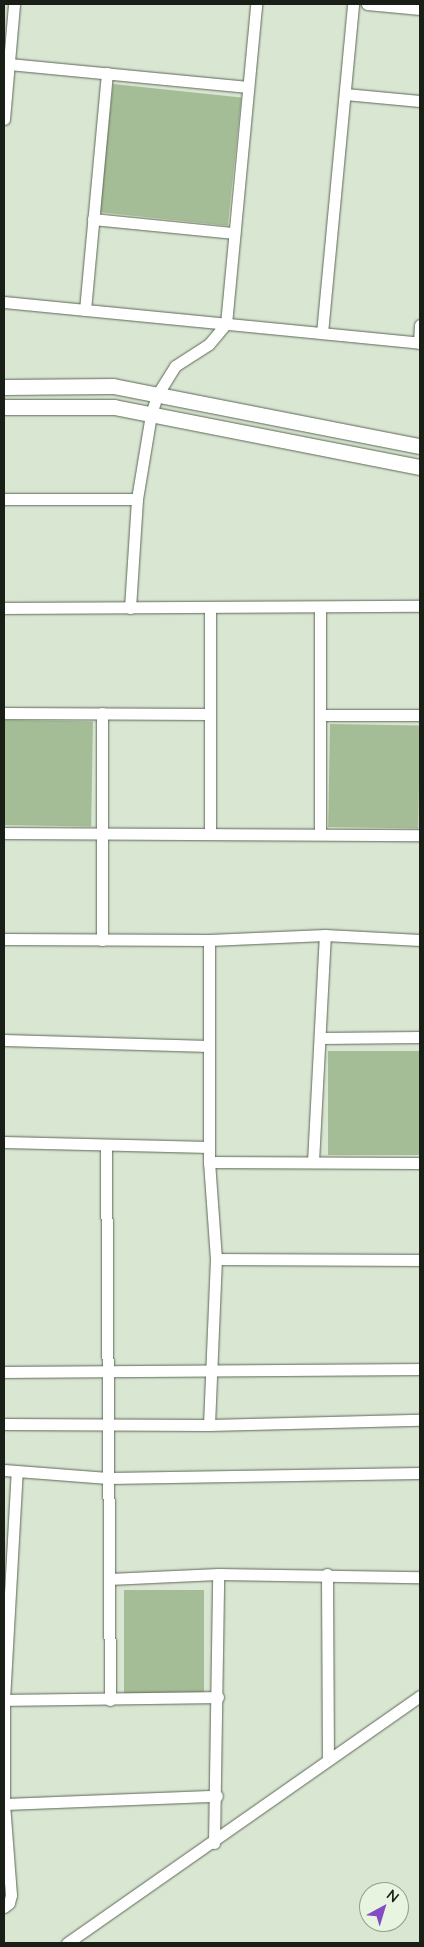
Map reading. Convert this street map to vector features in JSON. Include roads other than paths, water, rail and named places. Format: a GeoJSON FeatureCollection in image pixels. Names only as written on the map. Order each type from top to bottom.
{"type":"FeatureCollection","features":[{"type":"Feature","properties":{"kind":"street"},"geometry":{"type":"LineString","coordinates":[[4,119],[14,4]]}},
{"type":"Feature","properties":{"kind":"street"},"geometry":{"type":"LineString","coordinates":[[130,608],[136,499],[151,414],[157,395],[175,366],[209,344],[226,324],[256,4]]}},
{"type":"Feature","properties":{"kind":"street"},"geometry":{"type":"LineString","coordinates":[[322,333],[353,4]]}},
{"type":"Feature","properties":{"kind":"street"},"geometry":{"type":"LineString","coordinates":[[367,4],[420,9]]}},
{"type":"Feature","properties":{"kind":"street"},"geometry":{"type":"LineString","coordinates":[[9,64],[248,87]]}},
{"type":"Feature","properties":{"kind":"street"},"geometry":{"type":"LineString","coordinates":[[85,310],[107,73]]}},
{"type":"Feature","properties":{"kind":"street"},"geometry":{"type":"LineString","coordinates":[[345,94],[420,101]]}},
{"type":"Feature","properties":{"kind":"street"},"geometry":{"type":"LineString","coordinates":[[93,219],[234,233]]}},
{"type":"Feature","properties":{"kind":"street"},"geometry":{"type":"LineString","coordinates":[[4,302],[419,343],[420,326]]}},
{"type":"Feature","properties":{"kind":"street"},"geometry":{"type":"LineString","coordinates":[[4,387],[113,386],[420,446]]}},
{"type":"Feature","properties":{"kind":"street"},"geometry":{"type":"LineString","coordinates":[[4,407],[114,407],[420,467]]}},
{"type":"Feature","properties":{"kind":"street"},"geometry":{"type":"LineString","coordinates":[[4,499],[136,499]]}},
{"type":"Feature","properties":{"kind":"street"},"geometry":{"type":"LineString","coordinates":[[4,608],[320,608],[420,606]]}},
{"type":"Feature","properties":{"kind":"street"},"geometry":{"type":"LineString","coordinates":[[210,608],[210,834]]}},
{"type":"Feature","properties":{"kind":"street"},"geometry":{"type":"LineString","coordinates":[[320,608],[320,834]]}},
{"type":"Feature","properties":{"kind":"street"},"geometry":{"type":"LineString","coordinates":[[4,713],[210,714]]}},
{"type":"Feature","properties":{"kind":"street"},"geometry":{"type":"LineString","coordinates":[[102,713],[102,940]]}},
{"type":"Feature","properties":{"kind":"street"},"geometry":{"type":"LineString","coordinates":[[320,715],[420,715]]}},
{"type":"Feature","properties":{"kind":"street"},"geometry":{"type":"LineString","coordinates":[[4,833],[420,835]]}},
{"type":"Feature","properties":{"kind":"street"},"geometry":{"type":"LineString","coordinates":[[4,939],[209,940],[325,935],[420,940]]}},
{"type":"Feature","properties":{"kind":"street"},"geometry":{"type":"LineString","coordinates":[[313,1162],[325,935]]}},
{"type":"Feature","properties":{"kind":"street"},"geometry":{"type":"LineString","coordinates":[[209,940],[209,1162],[216,1259],[209,1372],[209,1425]]}},
{"type":"Feature","properties":{"kind":"street"},"geometry":{"type":"LineString","coordinates":[[320,1038],[420,1037]]}},
{"type":"Feature","properties":{"kind":"street"},"geometry":{"type":"LineString","coordinates":[[4,1040],[209,1046]]}},
{"type":"Feature","properties":{"kind":"street"},"geometry":{"type":"LineString","coordinates":[[4,1142],[106,1147],[209,1147]]}},
{"type":"Feature","properties":{"kind":"street"},"geometry":{"type":"LineString","coordinates":[[106,1147],[110,1700]]}},
{"type":"Feature","properties":{"kind":"street"},"geometry":{"type":"LineString","coordinates":[[209,1162],[420,1163]]}},
{"type":"Feature","properties":{"kind":"street"},"geometry":{"type":"LineString","coordinates":[[216,1259],[420,1260]]}},
{"type":"Feature","properties":{"kind":"street"},"geometry":{"type":"LineString","coordinates":[[4,1372],[420,1369]]}},
{"type":"Feature","properties":{"kind":"street"},"geometry":{"type":"LineString","coordinates":[[4,1424],[209,1425],[420,1420]]}},
{"type":"Feature","properties":{"kind":"street"},"geometry":{"type":"LineString","coordinates":[[4,1470],[108,1478],[420,1474]]}},
{"type":"Feature","properties":{"kind":"street"},"geometry":{"type":"LineString","coordinates":[[4,1907],[9,1903],[11,1895],[4,1804],[4,1700],[8,1575],[17,1471]]}},
{"type":"Feature","properties":{"kind":"street"},"geometry":{"type":"LineString","coordinates":[[109,1579],[218,1574],[420,1576]]}},
{"type":"Feature","properties":{"kind":"street"},"geometry":{"type":"LineString","coordinates":[[214,1842],[217,1796],[218,1574]]}},
{"type":"Feature","properties":{"kind":"street"},"geometry":{"type":"LineString","coordinates":[[327,1574],[328,1759]]}},
{"type":"Feature","properties":{"kind":"street"},"geometry":{"type":"LineString","coordinates":[[67,1943],[214,1842],[328,1759],[420,1696]]}},
{"type":"Feature","properties":{"kind":"street"},"geometry":{"type":"LineString","coordinates":[[4,1700],[218,1697]]}},
{"type":"Feature","properties":{"kind":"street"},"geometry":{"type":"LineString","coordinates":[[4,1804],[217,1796]]}}]}
